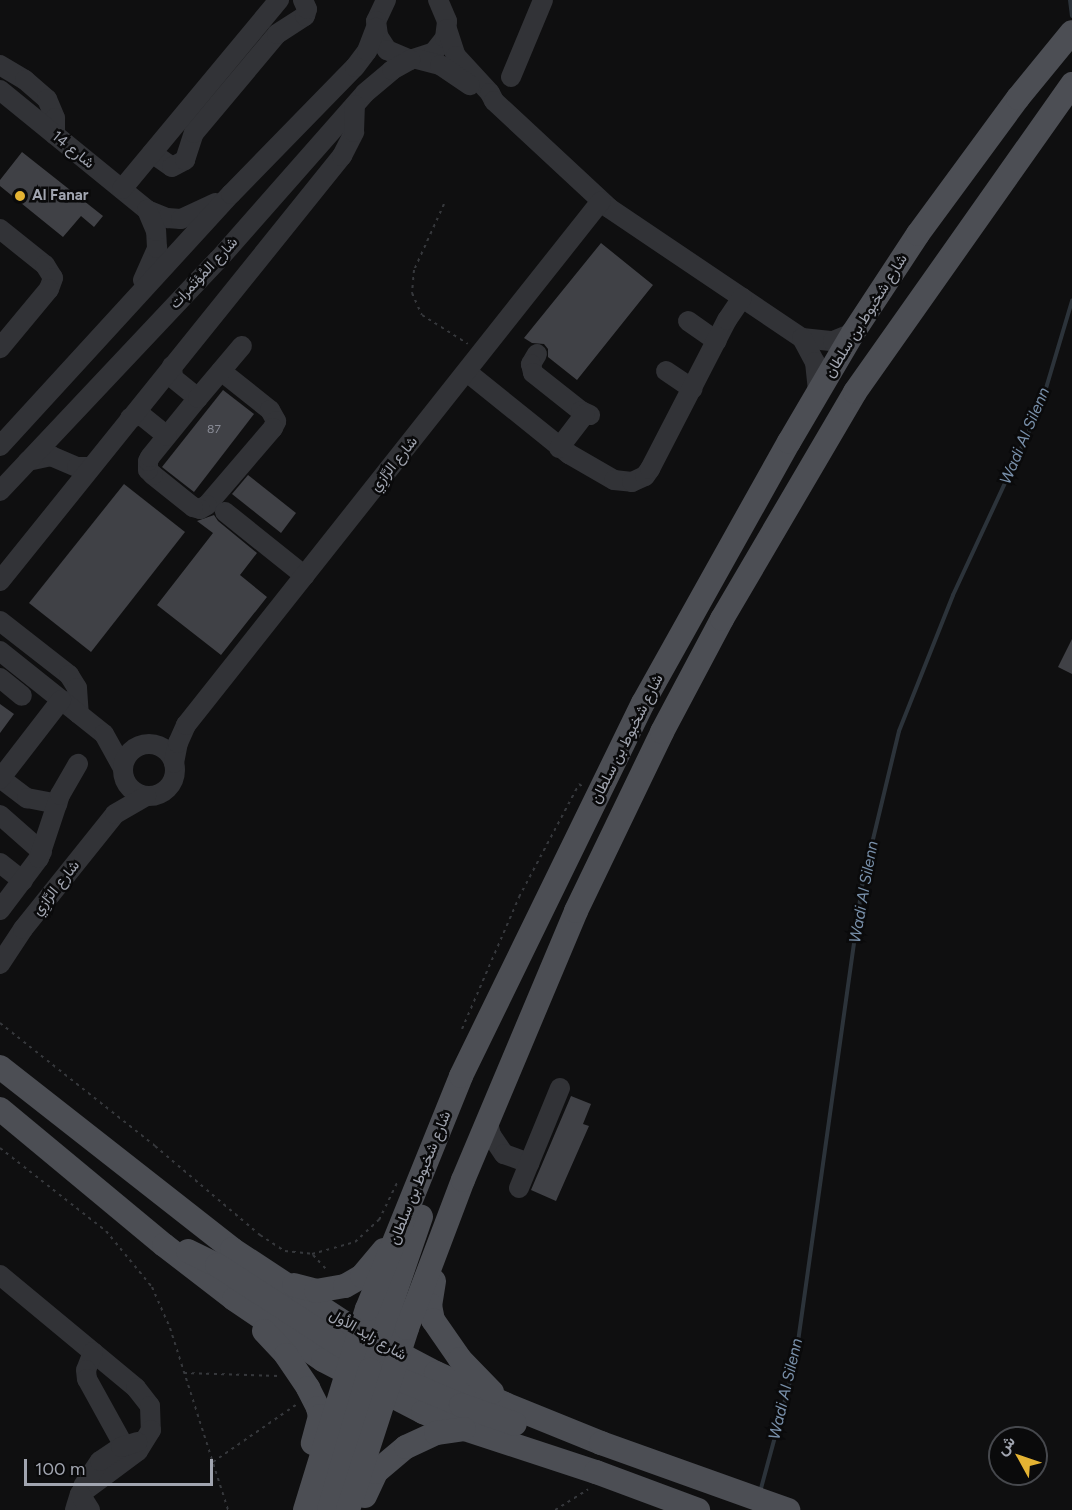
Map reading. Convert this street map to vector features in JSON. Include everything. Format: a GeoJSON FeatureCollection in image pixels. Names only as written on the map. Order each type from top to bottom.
{"type":"FeatureCollection","features":[{"type":"Feature","properties":{"kind":"main road","name":"شارع شخبوط بن سلطان"},"geometry":{"type":"LineString","coordinates":[[348,1510],[373,1363],[400,1229],[461,1076],[643,703],[853,333],[918,234],[978,151],[1072,32]]}},
{"type":"Feature","properties":{"kind":"main road","name":"شارع شخبوط بن سلطان"},"geometry":{"type":"LineString","coordinates":[[304,1510],[373,1363],[440,1238],[487,1120],[601,856],[662,732],[722,619],[855,392],[1072,84]]}},
{"type":"Feature","properties":{"kind":"main road","name":"شارع زايد الأول"},"geometry":{"type":"LineString","coordinates":[[8,1073],[223,1242],[281,1282],[373,1363],[465,1429],[596,1472],[698,1510]]}},
{"type":"Feature","properties":{"kind":"main road"},"geometry":{"type":"LineString","coordinates":[[329,1510],[373,1363],[451,1124],[461,1076]]}},
{"type":"Feature","properties":{"kind":"main road","name":"شارع زايد الأول"},"geometry":{"type":"LineString","coordinates":[[0,1108],[164,1245],[234,1299],[323,1360],[373,1363],[505,1404],[601,1443],[788,1510]]}},
{"type":"Feature","properties":{"kind":"main road"},"geometry":{"type":"LineString","coordinates":[[281,1282],[316,1291],[332,1290],[353,1282],[375,1262],[400,1229]]}},
{"type":"Feature","properties":{"kind":"main road"},"geometry":{"type":"LineString","coordinates":[[440,1238],[430,1305],[433,1320],[460,1359],[505,1404]]}},
{"type":"Feature","properties":{"kind":"main road"},"geometry":{"type":"LineString","coordinates":[[164,1245],[189,1251],[210,1261],[373,1363],[461,1405],[555,1437],[583,1443],[601,1443]]}},
{"type":"Feature","properties":{"kind":"main road"},"geometry":{"type":"LineString","coordinates":[[234,1299],[279,1347],[311,1394],[320,1416],[305,1473],[304,1510]]}},
{"type":"Feature","properties":{"kind":"main road"},"geometry":{"type":"LineString","coordinates":[[361,1510],[372,1480],[388,1461],[420,1439],[465,1429]]}},
{"type":"Feature","properties":{"kind":"street"},"geometry":{"type":"LineString","coordinates":[[152,153],[168,166],[185,160],[195,133],[277,34],[305,16],[306,6],[303,0]]}},
{"type":"Feature","properties":{"kind":"street"},"geometry":{"type":"LineString","coordinates":[[370,0],[378,36],[387,50],[414,60],[448,68],[487,100],[494,101]]}},
{"type":"Feature","properties":{"kind":"street"},"geometry":{"type":"LineString","coordinates":[[0,446],[231,194],[355,67],[367,51],[386,0]]}},
{"type":"Feature","properties":{"kind":"street"},"geometry":{"type":"LineString","coordinates":[[438,0],[456,56],[490,93],[494,101],[600,201],[802,338],[815,362],[818,392]]}},
{"type":"Feature","properties":{"kind":"street"},"geometry":{"type":"LineString","coordinates":[[447,25],[456,0]]}},
{"type":"Feature","properties":{"kind":"street"},"geometry":{"type":"LineString","coordinates":[[510,77],[543,0]]}},
{"type":"Feature","properties":{"kind":"street"},"geometry":{"type":"LineString","coordinates":[[122,189],[276,1]]}},
{"type":"Feature","properties":{"kind":"street","name":"شارع المُؤتَمرات"},"geometry":{"type":"LineString","coordinates":[[0,491],[226,252],[355,105],[383,76],[434,52],[445,38],[447,25]]}},
{"type":"Feature","properties":{"kind":"street"},"geometry":{"type":"LineString","coordinates":[[0,65],[25,80],[47,99],[55,118],[55,135]]}},
{"type":"Feature","properties":{"kind":"street","name":"شارع 14"},"geometry":{"type":"LineString","coordinates":[[2,97],[55,135],[147,210],[167,218],[181,219],[195,215],[231,194]]}},
{"type":"Feature","properties":{"kind":"street"},"geometry":{"type":"LineString","coordinates":[[0,581],[342,156],[354,132],[355,105]]}},
{"type":"Feature","properties":{"kind":"street","name":"شارع الرَّازِي"},"geometry":{"type":"LineString","coordinates":[[174,763],[178,743],[186,725],[483,352],[600,201]]}},
{"type":"Feature","properties":{"kind":"street"},"geometry":{"type":"LineString","coordinates":[[131,303],[157,248],[156,231],[147,210]]}},
{"type":"Feature","properties":{"kind":"street"},"geometry":{"type":"LineString","coordinates":[[0,229],[45,265],[52,278],[49,289],[0,348]]}},
{"type":"Feature","properties":{"kind":"street"},"geometry":{"type":"LineString","coordinates":[[467,372],[559,448],[614,480],[625,483],[639,480],[651,469],[717,341],[742,298]]}},
{"type":"Feature","properties":{"kind":"street"},"geometry":{"type":"LineString","coordinates":[[687,321],[717,341]]}},
{"type":"Feature","properties":{"kind":"street"},"geometry":{"type":"LineString","coordinates":[[802,338],[833,341],[853,333]]}},
{"type":"Feature","properties":{"kind":"street"},"geometry":{"type":"LineString","coordinates":[[221,371],[273,413],[276,421],[273,428],[204,508],[193,507],[148,470],[150,457],[198,398],[242,346]]}},
{"type":"Feature","properties":{"kind":"street"},"geometry":{"type":"LineString","coordinates":[[537,354],[531,364],[533,373],[587,414],[559,448]]}},
{"type":"Feature","properties":{"kind":"street"},"geometry":{"type":"LineString","coordinates":[[172,366],[173,378],[198,398]]}},
{"type":"Feature","properties":{"kind":"street"},"geometry":{"type":"LineString","coordinates":[[666,371],[693,389]]}},
{"type":"Feature","properties":{"kind":"street"},"geometry":{"type":"LineString","coordinates":[[130,418],[141,415],[167,436]]}},
{"type":"Feature","properties":{"kind":"street"},"geometry":{"type":"LineString","coordinates":[[28,461],[51,456],[77,467],[90,467]]}},
{"type":"Feature","properties":{"kind":"street"},"geometry":{"type":"LineString","coordinates":[[225,512],[304,576]]}},
{"type":"Feature","properties":{"kind":"street"},"geometry":{"type":"LineString","coordinates":[[0,621],[69,675],[77,688],[79,714]]}},
{"type":"Feature","properties":{"kind":"street"},"geometry":{"type":"LineString","coordinates":[[0,651],[104,734],[162,748],[174,763],[174,776],[169,787],[159,794],[146,796],[133,790],[104,734]]}},
{"type":"Feature","properties":{"kind":"street"},"geometry":{"type":"LineString","coordinates":[[0,678],[22,696]]}},
{"type":"Feature","properties":{"kind":"street"},"geometry":{"type":"LineString","coordinates":[[57,804],[27,798],[0,778],[62,700]]}},
{"type":"Feature","properties":{"kind":"street","name":"شارع الرَّازِي"},"geometry":{"type":"LineString","coordinates":[[146,745],[186,725]]}},
{"type":"Feature","properties":{"kind":"street"},"geometry":{"type":"LineString","coordinates":[[124,773],[129,754],[146,745]]}},
{"type":"Feature","properties":{"kind":"street"},"geometry":{"type":"LineString","coordinates":[[23,929],[0,910],[42,852],[57,804],[78,764]]}},
{"type":"Feature","properties":{"kind":"street","name":"شارع الرَّازِي"},"geometry":{"type":"LineString","coordinates":[[115,814],[124,773]]}},
{"type":"Feature","properties":{"kind":"street","name":"شارع الرَّازِي"},"geometry":{"type":"LineString","coordinates":[[0,964],[23,929],[115,814],[146,796]]}},
{"type":"Feature","properties":{"kind":"street"},"geometry":{"type":"LineString","coordinates":[[0,815],[42,852]]}},
{"type":"Feature","properties":{"kind":"street"},"geometry":{"type":"LineString","coordinates":[[0,863],[23,881]]}},
{"type":"Feature","properties":{"kind":"street"},"geometry":{"type":"LineString","coordinates":[[0,1056],[8,1073]]}},
{"type":"Feature","properties":{"kind":"street"},"geometry":{"type":"LineString","coordinates":[[519,1188],[560,1088]]}},
{"type":"Feature","properties":{"kind":"street"},"geometry":{"type":"LineString","coordinates":[[487,1120],[494,1142],[504,1154],[529,1163]]}},
{"type":"Feature","properties":{"kind":"street"},"geometry":{"type":"LineString","coordinates":[[463,1180],[485,1161],[504,1154]]}},
{"type":"Feature","properties":{"kind":"street"},"geometry":{"type":"LineString","coordinates":[[0,1275],[144,1396],[152,1418],[145,1441],[82,1505]]}},
{"type":"Feature","properties":{"kind":"street"},"geometry":{"type":"LineString","coordinates":[[93,1352],[86,1370],[87,1380],[124,1446]]}},
{"type":"Feature","properties":{"kind":"street"},"geometry":{"type":"LineString","coordinates":[[82,1505],[88,1476],[100,1461],[124,1446],[145,1441]]}},
{"type":"Feature","properties":{"kind":"path"},"geometry":{"type":"LineString","coordinates":[[444,204],[414,270],[411,293],[417,308],[428,320],[483,352]]}},
{"type":"Feature","properties":{"kind":"path"},"geometry":{"type":"LineString","coordinates":[[459,1037],[519,897],[579,784],[598,796]]}},
{"type":"Feature","properties":{"kind":"path"},"geometry":{"type":"LineString","coordinates":[[0,1023],[155,1146],[260,1235],[285,1251],[312,1254],[356,1242],[379,1220],[400,1174]]}},
{"type":"Feature","properties":{"kind":"path"},"geometry":{"type":"LineString","coordinates":[[0,1148],[106,1231],[152,1287],[170,1328],[228,1510]]}},
{"type":"Feature","properties":{"kind":"path"},"geometry":{"type":"LineString","coordinates":[[184,1373],[283,1377]]}},
{"type":"Feature","properties":{"kind":"path"},"geometry":{"type":"LineString","coordinates":[[213,1462],[311,1394]]}},
{"type":"Feature","properties":{"kind":"path"},"geometry":{"type":"LineString","coordinates":[[555,1510],[587,1491],[596,1472]]}},
{"type":"Feature","properties":{"kind":"building"},"geometry":{"type":"Polygon","coordinates":[[[22,152],[103,216],[94,227],[81,216],[63,237],[0,186],[0,180],[22,152]]]}},
{"type":"Feature","properties":{"kind":"building"},"geometry":{"type":"Polygon","coordinates":[[[601,243],[653,285],[577,380],[548,357],[548,349],[544,344],[532,343],[524,338],[601,243]]]}},
{"type":"Feature","properties":{"kind":"building"},"geometry":{"type":"Polygon","coordinates":[[[223,390],[254,414],[194,492],[162,467],[223,390]]]}},
{"type":"Feature","properties":{"kind":"building"},"geometry":{"type":"Polygon","coordinates":[[[248,475],[296,513],[281,533],[232,494],[248,475]]]}},
{"type":"Feature","properties":{"kind":"building"},"geometry":{"type":"Polygon","coordinates":[[[124,484],[185,532],[91,652],[29,603],[124,484]]]}},
{"type":"Feature","properties":{"kind":"building"},"geometry":{"type":"Polygon","coordinates":[[[214,515],[218,521],[257,553],[240,575],[267,597],[221,655],[157,605],[213,533],[197,521],[214,515]]]}},
{"type":"Feature","properties":{"kind":"building"},"geometry":{"type":"Polygon","coordinates":[[[1072,639],[1072,674],[1058,667],[1072,639]]]}},
{"type":"Feature","properties":{"kind":"building"},"geometry":{"type":"Polygon","coordinates":[[[0,704],[14,714],[0,733],[0,704]]]}},
{"type":"Feature","properties":{"kind":"building"},"geometry":{"type":"Polygon","coordinates":[[[571,1096],[591,1104],[583,1124],[589,1126],[556,1201],[531,1190],[571,1096]]]}},
{"type":"Feature","properties":{"kind":"waterway","name":"Wadi Al Silenn"},"geometry":{"type":"LineString","coordinates":[[1070,0],[1072,16]]}},
{"type":"Feature","properties":{"kind":"waterway","name":"Wadi Al Silenn"},"geometry":{"type":"LineString","coordinates":[[760,1492],[795,1363],[863,881],[899,731],[953,595],[1041,405],[1072,301]]}},
{"type":"Feature","properties":{"kind":"place","name":"Al Fanar"},"geometry":{"type":"Point","coordinates":[20,196]}}]}
